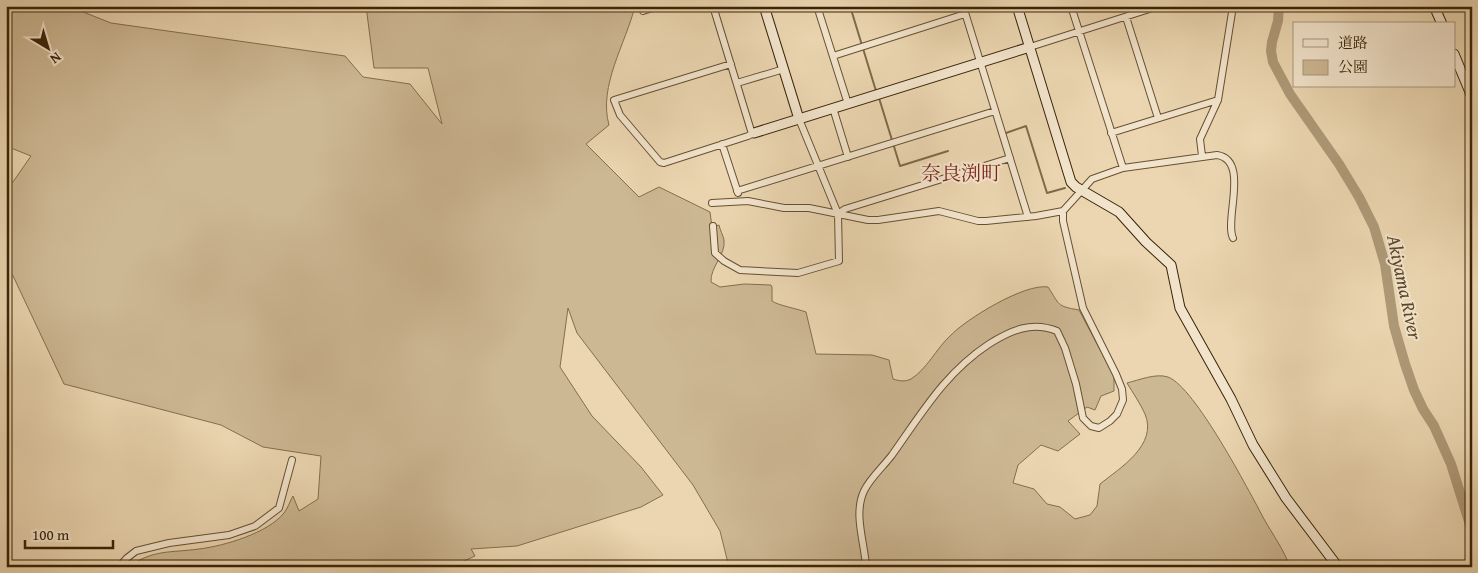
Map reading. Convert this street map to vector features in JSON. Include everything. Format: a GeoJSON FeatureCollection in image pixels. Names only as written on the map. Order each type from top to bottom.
{"type":"FeatureCollection","features":[{"type":"Feature","properties":{"kind":"street"},"geometry":{"type":"LineString","coordinates":[[643,11],[659,6]]}},
{"type":"Feature","properties":{"kind":"street"},"geometry":{"type":"LineString","coordinates":[[712,6],[753,133]]}},
{"type":"Feature","properties":{"kind":"street"},"geometry":{"type":"LineString","coordinates":[[713,226],[715,253],[732,267],[740,270],[798,273],[840,261],[838,214],[799,118],[764,6]]}},
{"type":"Feature","properties":{"kind":"street"},"geometry":{"type":"LineString","coordinates":[[829,6],[818,8],[848,104]]}},
{"type":"Feature","properties":{"kind":"street"},"geometry":{"type":"LineString","coordinates":[[963,6],[1028,217]]}},
{"type":"Feature","properties":{"kind":"street"},"geometry":{"type":"LineString","coordinates":[[1016,6],[1071,182],[1119,212],[1146,242],[1171,265],[1180,308],[1232,399],[1253,445],[1286,498],[1338,567]]}},
{"type":"Feature","properties":{"kind":"street"},"geometry":{"type":"LineString","coordinates":[[1071,6],[1123,168]]}},
{"type":"Feature","properties":{"kind":"street"},"geometry":{"type":"LineString","coordinates":[[730,64],[614,100],[620,116],[660,162],[664,163],[799,118],[1079,32],[1157,6]]}},
{"type":"Feature","properties":{"kind":"street"},"geometry":{"type":"LineString","coordinates":[[1202,156],[1200,139],[1218,100],[1233,6]]}},
{"type":"Feature","properties":{"kind":"street"},"geometry":{"type":"LineString","coordinates":[[1434,6],[1441,22]]}},
{"type":"Feature","properties":{"kind":"street"},"geometry":{"type":"LineString","coordinates":[[833,56],[965,14]]}},
{"type":"Feature","properties":{"kind":"street"},"geometry":{"type":"LineString","coordinates":[[1126,17],[1158,118]]}},
{"type":"Feature","properties":{"kind":"street"},"geometry":{"type":"LineString","coordinates":[[1456,59],[1472,97]]}},
{"type":"Feature","properties":{"kind":"street"},"geometry":{"type":"LineString","coordinates":[[737,83],[784,69]]}},
{"type":"Feature","properties":{"kind":"street"},"geometry":{"type":"LineString","coordinates":[[1111,133],[1218,100]]}},
{"type":"Feature","properties":{"kind":"street"},"geometry":{"type":"LineString","coordinates":[[833,108],[848,157]]}},
{"type":"Feature","properties":{"kind":"street"},"geometry":{"type":"LineString","coordinates":[[737,191],[995,111]]}},
{"type":"Feature","properties":{"kind":"street"},"geometry":{"type":"LineString","coordinates":[[722,144],[740,201]]}},
{"type":"Feature","properties":{"kind":"street"},"geometry":{"type":"LineString","coordinates":[[712,202],[753,201],[784,208],[808,208],[878,220],[939,211],[978,221],[1028,217],[1063,211],[1081,190],[1097,176],[1123,168],[1202,156],[1221,156],[1230,165],[1235,191],[1231,220],[1231,234],[1233,238]]}},
{"type":"Feature","properties":{"kind":"street"},"geometry":{"type":"LineString","coordinates":[[838,214],[845,209],[1010,158]]}},
{"type":"Feature","properties":{"kind":"street"},"geometry":{"type":"LineString","coordinates":[[866,567],[860,534],[863,493],[944,382],[962,364],[1000,337],[1022,327],[1049,328],[1057,331],[1065,348],[1083,418],[1091,426],[1099,428],[1117,414],[1123,400],[1122,389],[1083,308],[1063,221],[1063,211]]}},
{"type":"Feature","properties":{"kind":"street"},"geometry":{"type":"LineString","coordinates":[[119,567],[136,551],[169,543],[229,535],[255,526],[279,508],[292,460]]}},
{"type":"Feature","properties":{"kind":"street"},"geometry":{"type":"LineString","coordinates":[[945,567],[951,565],[955,567]]}},
{"type":"Feature","properties":{"kind":"green space"},"geometry":{"type":"Polygon","coordinates":[[[6,6],[68,6],[111,23],[345,56],[363,77],[410,84],[442,124],[428,68],[374,68],[366,6],[635,6],[610,80],[607,95],[609,125],[586,144],[639,197],[659,187],[710,212],[712,227],[719,225],[724,240],[723,251],[713,271],[711,282],[720,287],[744,284],[771,285],[772,301],[806,312],[816,354],[872,355],[889,360],[893,379],[902,381],[909,380],[917,375],[950,336],[982,312],[1011,296],[1038,287],[1048,287],[1059,304],[1079,310],[1114,376],[1114,391],[1101,396],[1095,410],[1087,407],[1068,421],[1080,434],[1058,451],[1041,445],[1018,465],[1013,483],[1034,489],[1047,504],[1060,507],[1075,519],[1090,515],[1097,506],[1100,484],[1135,455],[1142,446],[1146,436],[1148,425],[1145,414],[1127,383],[1153,376],[1168,377],[1179,385],[1192,399],[1206,419],[1234,464],[1282,549],[1290,567],[729,567],[720,531],[693,485],[577,333],[568,308],[560,367],[592,416],[641,467],[663,495],[641,507],[517,546],[471,549],[475,556],[451,567],[128,567],[154,554],[233,542],[257,532],[277,520],[284,513],[293,496],[299,511],[318,499],[321,456],[263,447],[221,425],[64,384],[6,261],[6,192],[31,156],[6,146],[6,6]]]}},
{"type":"Feature","properties":{"kind":"waterway"},"geometry":{"type":"LineString","coordinates":[[850,6],[876,91]]}},
{"type":"Feature","properties":{"kind":"waterway","name":"Akiyama River"},"geometry":{"type":"LineString","coordinates":[[1279,6],[1278,21],[1271,51],[1273,62],[1290,94],[1339,164],[1374,227],[1385,264],[1394,326],[1405,364],[1414,390],[1434,426],[1451,464],[1472,531]]}},
{"type":"Feature","properties":{"kind":"waterway"},"geometry":{"type":"LineString","coordinates":[[879,98],[900,166],[948,151]]}},
{"type":"Feature","properties":{"kind":"waterway"},"geometry":{"type":"LineString","coordinates":[[1006,133],[1026,126],[1047,193],[1065,188]]}},
{"type":"Feature","properties":{"kind":"district","name":"奈良渕町"},"geometry":{"type":"Point","coordinates":[961,172]}}]}
